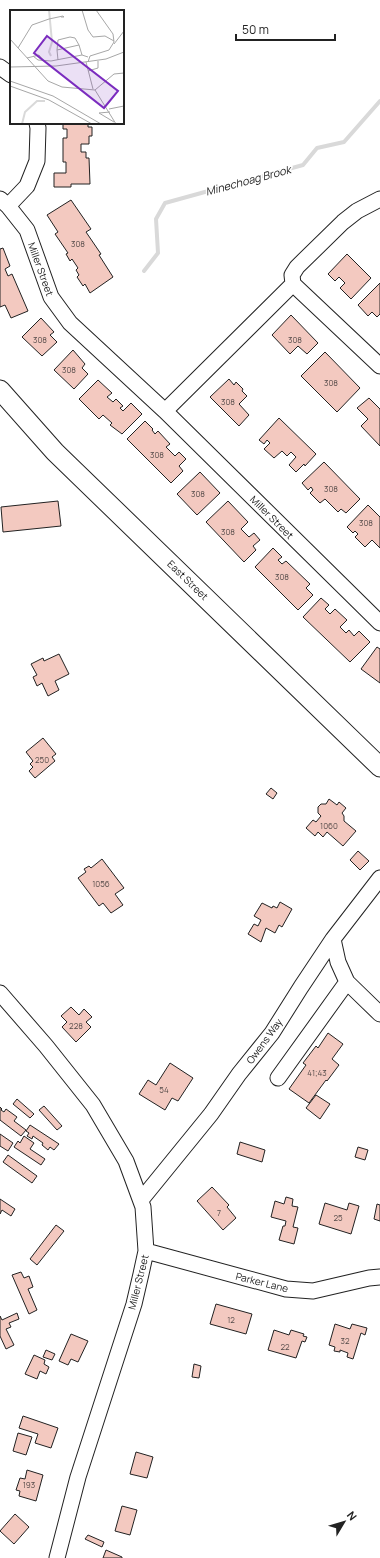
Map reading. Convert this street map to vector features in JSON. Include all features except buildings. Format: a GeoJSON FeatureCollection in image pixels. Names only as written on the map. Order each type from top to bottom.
{"type":"FeatureCollection","features":[{"type":"Feature","properties":{"kind":"main road","name":"East Street"},"geometry":{"type":"LineString","coordinates":[[0,390],[56,452],[380,767]]}},
{"type":"Feature","properties":{"kind":"street"},"geometry":{"type":"LineString","coordinates":[[0,68],[10,75]]}},
{"type":"Feature","properties":{"kind":"street","name":"Miller Street"},"geometry":{"type":"LineString","coordinates":[[37,124],[37,161],[27,186],[4,203],[27,230],[51,297],[70,323],[165,411],[380,623]]}},
{"type":"Feature","properties":{"kind":"street"},"geometry":{"type":"LineString","coordinates":[[380,199],[357,211],[344,222],[297,267],[292,275],[293,284],[380,366]]}},
{"type":"Feature","properties":{"kind":"street"},"geometry":{"type":"LineString","coordinates":[[165,411],[293,284]]}},
{"type":"Feature","properties":{"kind":"street","name":"Owens Way"},"geometry":{"type":"LineString","coordinates":[[141,1200],[210,1114],[239,1074],[272,1033],[333,939],[380,878]]}},
{"type":"Feature","properties":{"kind":"street"},"geometry":{"type":"LineString","coordinates":[[333,939],[338,962],[347,982],[380,1014]]}},
{"type":"Feature","properties":{"kind":"street"},"geometry":{"type":"LineString","coordinates":[[278,1078],[347,982]]}},
{"type":"Feature","properties":{"kind":"street","name":"Miller Street"},"geometry":{"type":"LineString","coordinates":[[0,993],[46,1046],[93,1105],[126,1161],[143,1207],[146,1251],[134,1304],[78,1477],[57,1558]]}},
{"type":"Feature","properties":{"kind":"street","name":"Parker Lane"},"geometry":{"type":"LineString","coordinates":[[146,1251],[286,1288],[313,1291],[369,1278],[380,1277]]}},
{"type":"Feature","properties":{"kind":"waterway","name":"Minechoag Brook"},"geometry":{"type":"LineString","coordinates":[[144,271],[158,253],[156,219],[165,203],[303,165],[317,148],[344,142],[380,101]]}}]}
